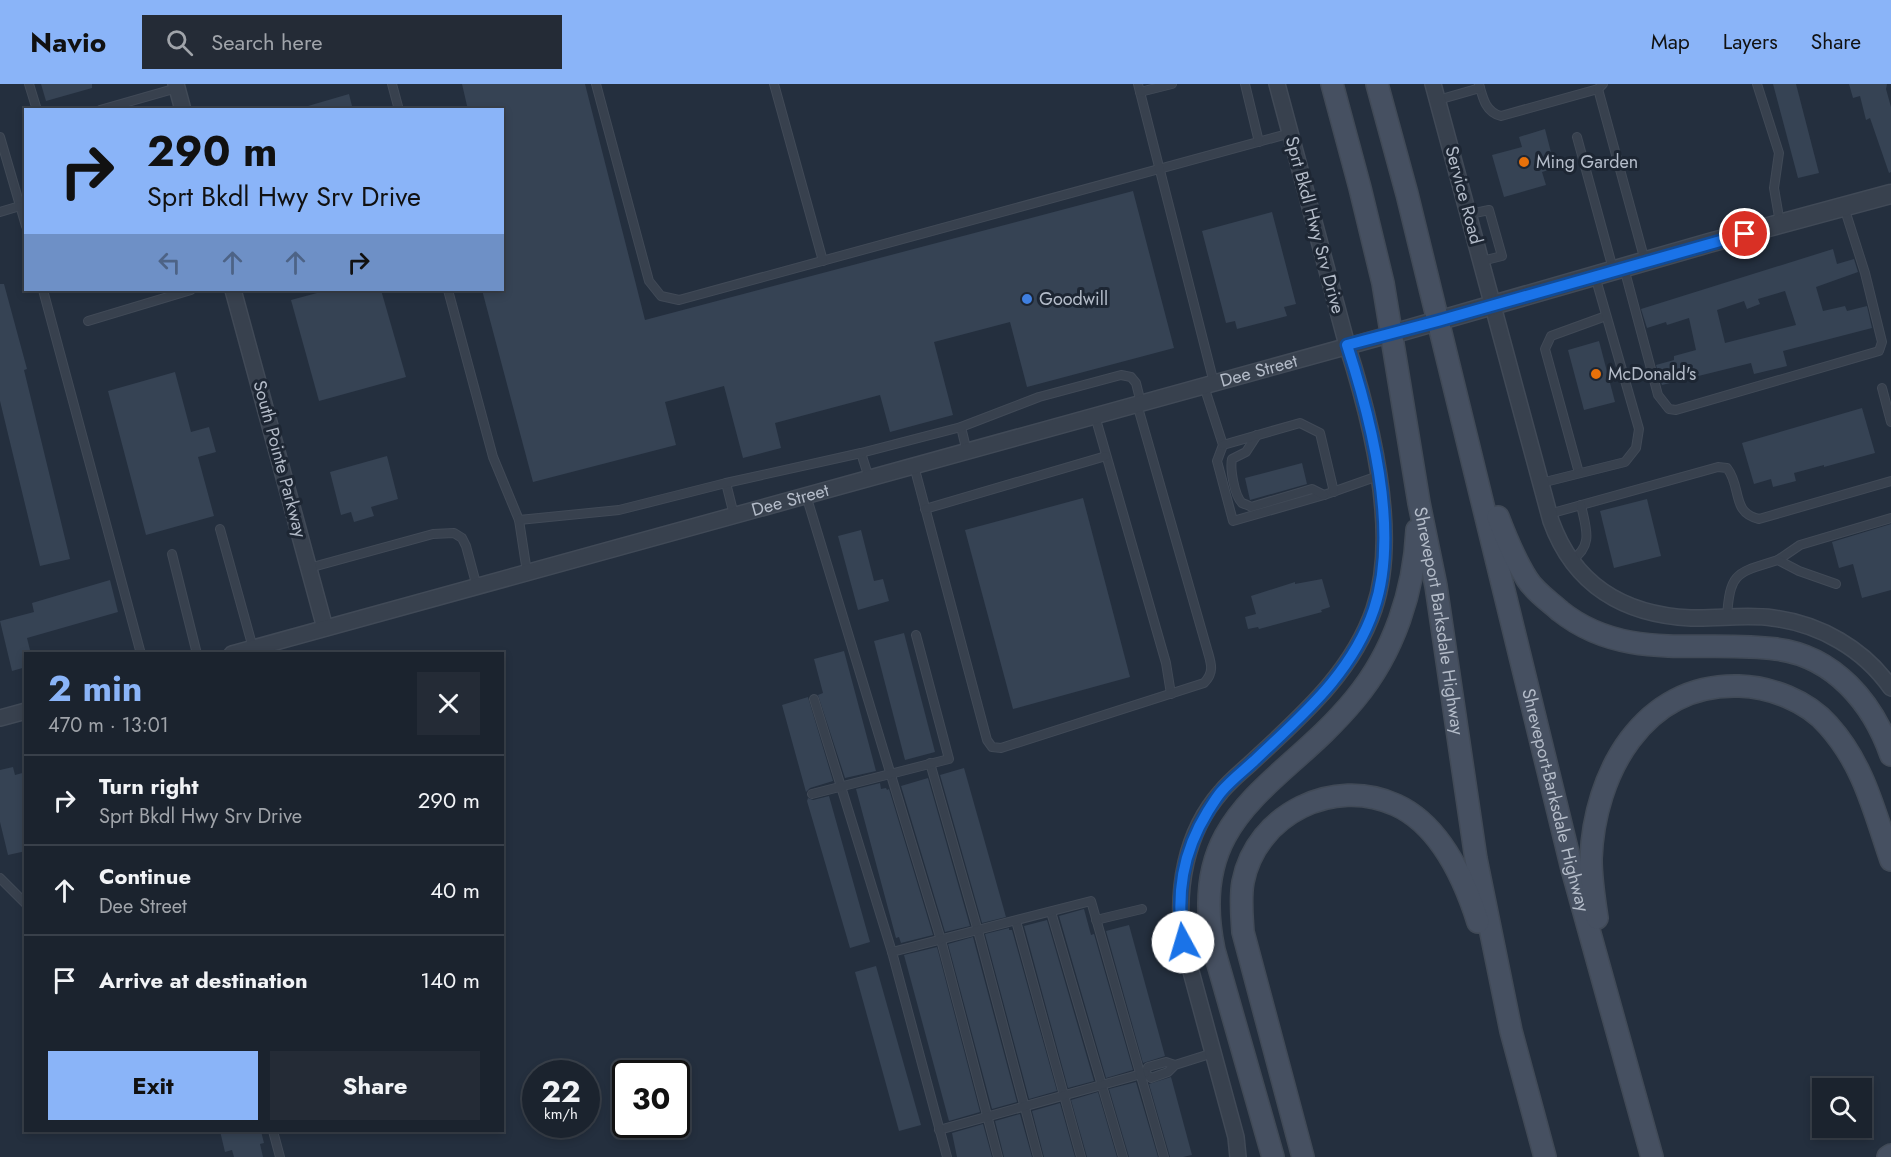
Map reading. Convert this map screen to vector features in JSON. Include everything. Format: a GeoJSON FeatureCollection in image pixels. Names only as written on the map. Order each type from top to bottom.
{"type":"FeatureCollection","features":[{"type":"Feature","properties":{"kind":"main road","name":"Shreveport Barksdale Highway"},"geometry":{"type":"LineString","coordinates":[[1332,84],[1383,283],[1419,503],[1436,586],[1476,859],[1510,1031],[1545,1157]]}},
{"type":"Feature","properties":{"kind":"main road"},"geometry":{"type":"LineString","coordinates":[[1377,84],[1407,194],[1431,323],[1474,526],[1497,556]]}},
{"type":"Feature","properties":{"kind":"main road"},"geometry":{"type":"LineString","coordinates":[[1431,323],[1468,440],[1506,538],[1528,581],[1542,596],[1567,616],[1596,632],[1626,642],[1673,647],[1749,646],[1779,649],[1805,657],[1831,670],[1857,692],[1876,719],[1891,755]]}},
{"type":"Feature","properties":{"kind":"main road","name":"Shreveport-Barksdale Highway"},"geometry":{"type":"LineString","coordinates":[[1468,440],[1572,869],[1652,1157]]}},
{"type":"Feature","properties":{"kind":"main road"},"geometry":{"type":"LineString","coordinates":[[1273,1157],[1214,950],[1208,921],[1208,892],[1214,863],[1226,833],[1248,804],[1327,730],[1355,700],[1384,656],[1401,618],[1412,578],[1419,503]]}},
{"type":"Feature","properties":{"kind":"main road"},"geometry":{"type":"LineString","coordinates":[[1611,1008],[1591,879],[1596,821],[1605,784],[1612,767],[1628,741],[1648,719],[1673,700],[1697,690],[1723,685],[1750,686],[1774,692],[1804,706],[1826,723],[1844,743],[1861,772],[1891,860]]}},
{"type":"Feature","properties":{"kind":"main road"},"geometry":{"type":"LineString","coordinates":[[1303,1157],[1243,932],[1241,906],[1244,881],[1250,860],[1262,839],[1279,821],[1299,807],[1321,798],[1346,795],[1372,797],[1397,805],[1430,831],[1448,853],[1472,902],[1510,1031]]}},
{"type":"Feature","properties":{"kind":"street","name":"Sprt Bkdl Hwy Srv Drive"},"geometry":{"type":"LineString","coordinates":[[1238,1157],[1236,1137],[1181,933],[1180,889],[1187,857],[1199,825],[1220,793],[1312,705],[1335,680],[1356,651],[1374,609],[1382,574],[1384,525],[1378,476],[1360,387],[1277,84]]}},
{"type":"Feature","properties":{"kind":"street","name":"Service Road"},"geometry":{"type":"LineString","coordinates":[[1433,84],[1470,214],[1549,514],[1556,535],[1571,561],[1591,583],[1628,606],[1655,614],[1691,618],[1773,618],[1805,624],[1857,652],[1881,674],[1891,688]]}},
{"type":"Feature","properties":{"kind":"street"},"geometry":{"type":"LineString","coordinates":[[177,86],[182,108]]}},
{"type":"Feature","properties":{"kind":"street"},"geometry":{"type":"LineString","coordinates":[[1347,345],[1891,194]]}},
{"type":"Feature","properties":{"kind":"street","name":"South Pointe Parkway"},"geometry":{"type":"LineString","coordinates":[[233,291],[325,628]]}},
{"type":"Feature","properties":{"kind":"street","name":"Dee Street"},"geometry":{"type":"LineString","coordinates":[[239,652],[1347,345]]}},
{"type":"Feature","properties":{"kind":"street"},"geometry":{"type":"LineString","coordinates":[[0,718],[24,712]]}},
{"type":"Feature","properties":{"kind":"lane"},"geometry":{"type":"LineString","coordinates":[[29,84],[36,108]]}},
{"type":"Feature","properties":{"kind":"lane"},"geometry":{"type":"LineString","coordinates":[[392,84],[398,108]]}},
{"type":"Feature","properties":{"kind":"lane"},"geometry":{"type":"LineString","coordinates":[[597,84],[649,281],[661,296],[679,300],[1291,133]]}},
{"type":"Feature","properties":{"kind":"lane"},"geometry":{"type":"LineString","coordinates":[[776,84],[823,261]]}},
{"type":"Feature","properties":{"kind":"lane"},"geometry":{"type":"LineString","coordinates":[[1172,84],[1139,88],[1160,169],[1223,445],[1217,461],[1233,521],[1334,492],[1378,476]]}},
{"type":"Feature","properties":{"kind":"lane"},"geometry":{"type":"LineString","coordinates":[[1245,84],[1259,142]]}},
{"type":"Feature","properties":{"kind":"lane"},"geometry":{"type":"LineString","coordinates":[[1757,84],[1779,153],[1774,188],[1781,224]]}},
{"type":"Feature","properties":{"kind":"lane"},"geometry":{"type":"LineString","coordinates":[[106,108],[177,86]]}},
{"type":"Feature","properties":{"kind":"lane"},"geometry":{"type":"LineString","coordinates":[[1438,100],[1479,86],[1486,107],[1492,114],[1501,116],[1601,86],[1645,262]]}},
{"type":"Feature","properties":{"kind":"lane"},"geometry":{"type":"LineString","coordinates":[[0,137],[24,219]]}},
{"type":"Feature","properties":{"kind":"lane"},"geometry":{"type":"LineString","coordinates":[[1577,137],[1658,395],[1670,409],[1676,410],[1879,351],[1882,342],[1865,273],[1844,207]]}},
{"type":"Feature","properties":{"kind":"lane"},"geometry":{"type":"LineString","coordinates":[[0,212],[20,206]]}},
{"type":"Feature","properties":{"kind":"lane"},"geometry":{"type":"LineString","coordinates":[[1541,483],[1624,462],[1636,448],[1639,429],[1595,276]]}},
{"type":"Feature","properties":{"kind":"lane"},"geometry":{"type":"LineString","coordinates":[[43,291],[140,652]]}},
{"type":"Feature","properties":{"kind":"lane"},"geometry":{"type":"LineString","coordinates":[[88,321],[188,291]]}},
{"type":"Feature","properties":{"kind":"lane"},"geometry":{"type":"LineString","coordinates":[[448,291],[493,457],[519,520],[527,572]]}},
{"type":"Feature","properties":{"kind":"lane"},"geometry":{"type":"LineString","coordinates":[[1579,473],[1545,349],[1551,336],[1606,315]]}},
{"type":"Feature","properties":{"kind":"lane"},"geometry":{"type":"LineString","coordinates":[[519,520],[619,510],[861,453],[961,427],[1039,397],[1121,375],[1131,377],[1136,383],[1139,404],[1212,668],[1210,677],[1204,683],[1171,694],[1001,748],[992,747],[987,740],[914,466]]}},
{"type":"Feature","properties":{"kind":"lane"},"geometry":{"type":"LineString","coordinates":[[1882,388],[1891,422]]}},
{"type":"Feature","properties":{"kind":"lane"},"geometry":{"type":"LineString","coordinates":[[1095,416],[1166,663],[1171,694]]}},
{"type":"Feature","properties":{"kind":"lane"},"geometry":{"type":"LineString","coordinates":[[1223,445],[1300,423],[1320,433],[1334,492]]}},
{"type":"Feature","properties":{"kind":"lane"},"geometry":{"type":"LineString","coordinates":[[961,427],[967,452]]}},
{"type":"Feature","properties":{"kind":"lane"},"geometry":{"type":"LineString","coordinates":[[1257,435],[1246,452],[1233,459],[1230,467],[1242,503],[1251,507],[1312,489],[1324,495]]}},
{"type":"Feature","properties":{"kind":"lane"},"geometry":{"type":"LineString","coordinates":[[861,453],[869,478]]}},
{"type":"Feature","properties":{"kind":"lane"},"geometry":{"type":"LineString","coordinates":[[925,510],[1106,456]]}},
{"type":"Feature","properties":{"kind":"lane"},"geometry":{"type":"LineString","coordinates":[[1549,514],[1718,467],[1727,468],[1733,476],[1742,509],[1748,517],[1759,519],[1891,482]]}},
{"type":"Feature","properties":{"kind":"lane"},"geometry":{"type":"LineString","coordinates":[[726,483],[734,515]]}},
{"type":"Feature","properties":{"kind":"lane"},"geometry":{"type":"LineString","coordinates":[[806,495],[941,940],[998,1157]]}},
{"type":"Feature","properties":{"kind":"lane"},"geometry":{"type":"LineString","coordinates":[[1571,561],[1580,554],[1586,544],[1587,533],[1581,505]]}},
{"type":"Feature","properties":{"kind":"lane"},"geometry":{"type":"LineString","coordinates":[[1727,617],[1728,595],[1732,581],[1743,571],[1778,560],[1800,545],[1891,518]]}},
{"type":"Feature","properties":{"kind":"lane"},"geometry":{"type":"LineString","coordinates":[[220,529],[253,648]]}},
{"type":"Feature","properties":{"kind":"lane"},"geometry":{"type":"LineString","coordinates":[[309,568],[433,534],[454,533],[462,538],[466,546],[477,587]]}},
{"type":"Feature","properties":{"kind":"lane"},"geometry":{"type":"LineString","coordinates":[[172,554],[196,652]]}},
{"type":"Feature","properties":{"kind":"lane"},"geometry":{"type":"LineString","coordinates":[[1778,560],[1799,571],[1836,584]]}},
{"type":"Feature","properties":{"kind":"lane"},"geometry":{"type":"LineString","coordinates":[[812,794],[949,759],[916,635]]}},
{"type":"Feature","properties":{"kind":"lane"},"geometry":{"type":"LineString","coordinates":[[814,699],[892,952],[947,1157]]}},
{"type":"Feature","properties":{"kind":"lane"},"geometry":{"type":"LineString","coordinates":[[930,763],[978,931],[1038,1157]]}},
{"type":"Feature","properties":{"kind":"lane"},"geometry":{"type":"LineString","coordinates":[[0,878],[24,902]]}},
{"type":"Feature","properties":{"kind":"lane"},"geometry":{"type":"LineString","coordinates":[[892,952],[1091,901],[1164,1157]]}},
{"type":"Feature","properties":{"kind":"lane"},"geometry":{"type":"LineString","coordinates":[[1096,920],[1142,909]]}},
{"type":"Feature","properties":{"kind":"lane"},"geometry":{"type":"LineString","coordinates":[[1051,912],[1123,1157]]}},
{"type":"Feature","properties":{"kind":"lane"},"geometry":{"type":"LineString","coordinates":[[1017,921],[1081,1157]]}},
{"type":"Feature","properties":{"kind":"lane"},"geometry":{"type":"LineString","coordinates":[[939,1130],[1142,1074],[1148,1067],[1166,1062],[1175,1065],[1213,1053]]}},
{"type":"Feature","properties":{"kind":"lane"},"geometry":{"type":"LineString","coordinates":[[273,1132],[280,1157]]}},
{"type":"Feature","properties":{"kind":"building"},"geometry":{"type":"Polygon","coordinates":[[[41,84],[92,84],[92,88],[46,101],[41,84]]]}},
{"type":"Feature","properties":{"kind":"building"},"geometry":{"type":"Polygon","coordinates":[[[462,84],[585,84],[645,320],[1133,191],[1174,348],[1027,387],[1010,322],[934,342],[953,415],[890,432],[880,395],[775,423],[781,448],[743,458],[724,386],[665,402],[676,445],[533,482],[482,291],[504,291],[504,108],[468,108],[462,84]]]}},
{"type":"Feature","properties":{"kind":"building"},"geometry":{"type":"Polygon","coordinates":[[[1773,84],[1796,84],[1819,173],[1798,178],[1773,84]]]}},
{"type":"Feature","properties":{"kind":"building"},"geometry":{"type":"Polygon","coordinates":[[[1849,84],[1887,84],[1886,89],[1891,107],[1891,172],[1889,173],[1870,118],[1866,120],[1860,96],[1853,98],[1849,84]]]}},
{"type":"Feature","properties":{"kind":"building"},"geometry":{"type":"Polygon","coordinates":[[[349,94],[352,108],[308,108],[308,106],[349,94]]]}},
{"type":"Feature","properties":{"kind":"building","name":"Ming Garden"},"geometry":{"type":"Polygon","coordinates":[[[1545,129],[1555,168],[1542,172],[1546,185],[1504,197],[1492,155],[1522,147],[1519,137],[1545,129]]]}},
{"type":"Feature","properties":{"kind":"building"},"geometry":{"type":"Polygon","coordinates":[[[1272,212],[1296,304],[1284,307],[1287,316],[1237,329],[1235,321],[1226,323],[1202,231],[1272,212]]]}},
{"type":"Feature","properties":{"kind":"building"},"geometry":{"type":"Polygon","coordinates":[[[1833,249],[1837,264],[1854,259],[1858,272],[1816,287],[1823,311],[1845,306],[1847,311],[1867,306],[1872,328],[1783,351],[1787,366],[1754,374],[1751,363],[1662,385],[1656,365],[1674,360],[1674,356],[1696,350],[1689,318],[1647,328],[1641,309],[1833,249]],[[1785,291],[1758,299],[1760,304],[1747,309],[1744,301],[1717,310],[1725,343],[1796,325],[1785,291]]]}},
{"type":"Feature","properties":{"kind":"building"},"geometry":{"type":"Polygon","coordinates":[[[0,284],[4,284],[27,369],[24,370],[70,559],[40,566],[0,401],[0,284]]]}},
{"type":"Feature","properties":{"kind":"building"},"geometry":{"type":"Polygon","coordinates":[[[324,291],[381,291],[406,377],[319,401],[291,300],[324,291]]]}},
{"type":"Feature","properties":{"kind":"building"},"geometry":{"type":"Polygon","coordinates":[[[1599,341],[1615,402],[1584,410],[1568,350],[1599,341]]]}},
{"type":"Feature","properties":{"kind":"building"},"geometry":{"type":"Polygon","coordinates":[[[175,372],[191,432],[209,427],[216,452],[198,457],[214,516],[146,535],[108,391],[175,372]]]}},
{"type":"Feature","properties":{"kind":"building"},"geometry":{"type":"Polygon","coordinates":[[[1862,408],[1875,453],[1794,473],[1796,481],[1773,487],[1771,479],[1754,484],[1742,443],[1862,408]]]}},
{"type":"Feature","properties":{"kind":"building"},"geometry":{"type":"Polygon","coordinates":[[[387,456],[398,499],[371,507],[374,516],[354,522],[351,512],[341,515],[330,472],[387,456]]]}},
{"type":"Feature","properties":{"kind":"building"},"geometry":{"type":"Polygon","coordinates":[[[1302,463],[1307,484],[1250,500],[1245,478],[1302,463]]]}},
{"type":"Feature","properties":{"kind":"building"},"geometry":{"type":"Polygon","coordinates":[[[1083,498],[1130,677],[1013,709],[965,530],[1083,498]]]}},
{"type":"Feature","properties":{"kind":"building"},"geometry":{"type":"Polygon","coordinates":[[[1647,499],[1661,556],[1614,568],[1600,511],[1647,499]]]}},
{"type":"Feature","properties":{"kind":"building"},"geometry":{"type":"Polygon","coordinates":[[[1891,524],[1891,590],[1862,598],[1853,564],[1839,568],[1832,542],[1891,524]]]}},
{"type":"Feature","properties":{"kind":"building"},"geometry":{"type":"Polygon","coordinates":[[[861,530],[874,581],[883,579],[889,601],[858,610],[838,536],[861,530]]]}},
{"type":"Feature","properties":{"kind":"building"},"geometry":{"type":"Polygon","coordinates":[[[1322,579],[1330,607],[1321,610],[1322,612],[1259,629],[1258,627],[1248,629],[1245,617],[1256,614],[1251,596],[1295,582],[1295,584],[1322,579]]]}},
{"type":"Feature","properties":{"kind":"building"},"geometry":{"type":"Polygon","coordinates":[[[110,580],[118,612],[27,638],[30,652],[24,652],[24,668],[12,671],[0,621],[34,612],[32,603],[110,580]]]}},
{"type":"Feature","properties":{"kind":"building"},"geometry":{"type":"Polygon","coordinates":[[[904,633],[935,752],[905,760],[874,641],[904,633]]]}},
{"type":"Feature","properties":{"kind":"building"},"geometry":{"type":"Polygon","coordinates":[[[844,651],[876,771],[845,778],[818,695],[823,693],[814,659],[844,651]]]}},
{"type":"Feature","properties":{"kind":"building"},"geometry":{"type":"Polygon","coordinates":[[[808,697],[833,781],[810,788],[806,792],[782,705],[808,697]]]}},
{"type":"Feature","properties":{"kind":"building"},"geometry":{"type":"Polygon","coordinates":[[[13,767],[15,775],[24,773],[24,851],[8,855],[0,822],[0,770],[13,767]]]}},
{"type":"Feature","properties":{"kind":"building"},"geometry":{"type":"Polygon","coordinates":[[[964,768],[1006,917],[982,923],[940,775],[964,768]]]}},
{"type":"Feature","properties":{"kind":"building"},"geometry":{"type":"Polygon","coordinates":[[[928,778],[970,926],[945,932],[901,786],[928,778]]]}},
{"type":"Feature","properties":{"kind":"building"},"geometry":{"type":"Polygon","coordinates":[[[880,783],[881,789],[889,789],[933,935],[901,943],[899,937],[896,938],[856,789],[880,783]]]}},
{"type":"Feature","properties":{"kind":"building"},"geometry":{"type":"Polygon","coordinates":[[[829,796],[870,942],[850,948],[807,801],[808,798],[813,800],[829,796]]]}},
{"type":"Feature","properties":{"kind":"building"},"geometry":{"type":"Polygon","coordinates":[[[1084,909],[1091,935],[1094,934],[1133,1070],[1106,1078],[1059,916],[1084,909]]]}},
{"type":"Feature","properties":{"kind":"building"},"geometry":{"type":"Polygon","coordinates":[[[1047,920],[1094,1081],[1068,1088],[1024,926],[1047,920]]]}},
{"type":"Feature","properties":{"kind":"building"},"geometry":{"type":"Polygon","coordinates":[[[1129,925],[1165,1056],[1143,1063],[1106,931],[1129,925]]]}},
{"type":"Feature","properties":{"kind":"building"},"geometry":{"type":"Polygon","coordinates":[[[1009,928],[1012,930],[1057,1091],[1029,1099],[985,934],[1009,928]]]}},
{"type":"Feature","properties":{"kind":"building"},"geometry":{"type":"Polygon","coordinates":[[[973,937],[1017,1102],[992,1109],[948,944],[973,937]]]}},
{"type":"Feature","properties":{"kind":"building"},"geometry":{"type":"Polygon","coordinates":[[[937,947],[980,1112],[949,1121],[904,955],[937,947]]]}},
{"type":"Feature","properties":{"kind":"building"},"geometry":{"type":"Polygon","coordinates":[[[876,966],[921,1125],[899,1131],[855,972],[876,966]]]}},
{"type":"Feature","properties":{"kind":"building"},"geometry":{"type":"Polygon","coordinates":[[[1171,1077],[1192,1155],[1183,1157],[1170,1157],[1149,1084],[1171,1077]]]}},
{"type":"Feature","properties":{"kind":"building"},"geometry":{"type":"Polygon","coordinates":[[[1136,1082],[1158,1157],[1129,1157],[1109,1089],[1136,1082]]]}},
{"type":"Feature","properties":{"kind":"building"},"geometry":{"type":"Polygon","coordinates":[[[1098,1092],[1117,1157],[1087,1157],[1071,1100],[1098,1092]]]}},
{"type":"Feature","properties":{"kind":"building"},"geometry":{"type":"Polygon","coordinates":[[[1060,1103],[1075,1157],[1044,1157],[1032,1111],[1060,1103]]]}},
{"type":"Feature","properties":{"kind":"building"},"geometry":{"type":"Polygon","coordinates":[[[1020,1114],[1032,1157],[1004,1157],[995,1121],[1020,1114]]]}},
{"type":"Feature","properties":{"kind":"building"},"geometry":{"type":"Polygon","coordinates":[[[983,1124],[992,1157],[957,1157],[952,1133],[983,1124]]]}},
{"type":"Feature","properties":{"kind":"building"},"geometry":{"type":"Polygon","coordinates":[[[220,1132],[261,1132],[264,1143],[260,1144],[263,1157],[234,1157],[232,1150],[225,1152],[220,1132]]]}},
{"type":"Feature","properties":{"kind":"place","name":"Ming Garden"},"geometry":{"type":"Point","coordinates":[1524,162]}},
{"type":"Feature","properties":{"kind":"place","name":"Goodwill"},"geometry":{"type":"Point","coordinates":[1027,299]}},
{"type":"Feature","properties":{"kind":"place","name":"McDonald's"},"geometry":{"type":"Point","coordinates":[1596,374]}},
{"type":"Feature","properties":{"kind":"route"},"geometry":{"type":"LineString","coordinates":[[1183,942],[1179,916],[1180,889],[1187,857],[1199,825],[1220,793],[1335,680],[1356,651],[1374,609],[1382,574],[1384,525],[1376,462],[1360,387],[1347,345],[1745,234]]}}]}
